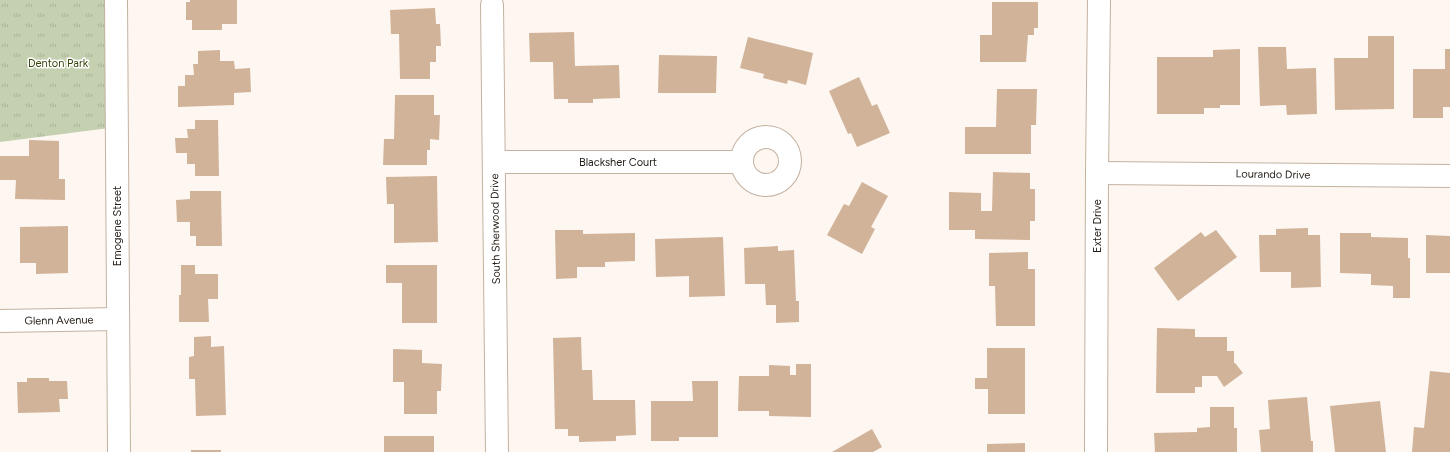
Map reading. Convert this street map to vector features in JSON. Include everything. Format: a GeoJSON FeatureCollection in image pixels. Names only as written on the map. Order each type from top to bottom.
{"type":"FeatureCollection","features":[{"type":"Feature","properties":{"kind":"street","name":"Emogene Street"},"geometry":{"type":"LineString","coordinates":[[116,0],[119,452]]}},
{"type":"Feature","properties":{"kind":"street","name":"Exter Drive"},"geometry":{"type":"LineString","coordinates":[[1096,452],[1099,0]]}},
{"type":"Feature","properties":{"kind":"street","name":"South Sherwood Drive"},"geometry":{"type":"LineString","coordinates":[[492,5],[496,452]]}},
{"type":"Feature","properties":{"kind":"street","name":"Blacksher Court"},"geometry":{"type":"LineString","coordinates":[[494,162],[742,162]]}},
{"type":"Feature","properties":{"kind":"street","name":"Lourando Drive"},"geometry":{"type":"LineString","coordinates":[[1097,172],[1450,176]]}},
{"type":"Feature","properties":{"kind":"street","name":"Glenn Avenue"},"geometry":{"type":"LineString","coordinates":[[0,321],[118,319]]}},
{"type":"Feature","properties":{"kind":"green space","name":"Denton Park"},"geometry":{"type":"Polygon","coordinates":[[[0,0],[116,0],[117,127],[0,142],[0,0]]]}},
{"type":"Feature","properties":{"kind":"building"},"geometry":{"type":"Polygon","coordinates":[[[190,0],[237,0],[237,24],[222,24],[222,30],[192,30],[192,20],[186,20],[186,2],[190,2],[190,0]]]}},
{"type":"Feature","properties":{"kind":"building"},"geometry":{"type":"Polygon","coordinates":[[[992,2],[1038,2],[1038,28],[1034,28],[1034,35],[1028,35],[1026,62],[980,62],[980,35],[992,35],[992,2]]]}},
{"type":"Feature","properties":{"kind":"building"},"geometry":{"type":"Polygon","coordinates":[[[435,8],[436,24],[440,24],[441,46],[436,46],[436,62],[430,62],[430,79],[400,79],[399,34],[391,34],[390,10],[435,8]]]}},
{"type":"Feature","properties":{"kind":"building"},"geometry":{"type":"Polygon","coordinates":[[[574,32],[575,66],[619,65],[620,98],[593,99],[593,103],[568,103],[568,99],[554,99],[553,62],[530,62],[529,33],[574,32]]]}},
{"type":"Feature","properties":{"kind":"building"},"geometry":{"type":"Polygon","coordinates":[[[1368,36],[1394,36],[1394,109],[1335,110],[1334,58],[1368,58],[1368,36]]]}},
{"type":"Feature","properties":{"kind":"building"},"geometry":{"type":"Polygon","coordinates":[[[748,37],[813,53],[806,85],[788,80],[787,84],[763,78],[764,74],[740,68],[748,37]]]}},
{"type":"Feature","properties":{"kind":"building"},"geometry":{"type":"Polygon","coordinates":[[[1258,47],[1286,47],[1287,69],[1316,68],[1317,114],[1287,115],[1286,105],[1260,106],[1258,47]]]}},
{"type":"Feature","properties":{"kind":"building"},"geometry":{"type":"Polygon","coordinates":[[[1240,49],[1240,105],[1220,105],[1220,108],[1204,108],[1204,114],[1157,114],[1157,57],[1213,57],[1213,50],[1240,49]]]}},
{"type":"Feature","properties":{"kind":"building"},"geometry":{"type":"Polygon","coordinates":[[[1445,49],[1450,49],[1450,107],[1443,107],[1443,118],[1413,118],[1413,69],[1445,69],[1445,49]]]}},
{"type":"Feature","properties":{"kind":"building"},"geometry":{"type":"Polygon","coordinates":[[[220,50],[220,61],[234,61],[235,69],[250,68],[251,92],[234,93],[234,105],[178,107],[178,86],[185,86],[185,75],[194,75],[193,64],[198,64],[198,51],[220,50]]]}},
{"type":"Feature","properties":{"kind":"building"},"geometry":{"type":"Polygon","coordinates":[[[659,55],[717,56],[716,93],[658,93],[659,55]]]}},
{"type":"Feature","properties":{"kind":"building"},"geometry":{"type":"Polygon","coordinates":[[[859,77],[872,106],[877,104],[890,133],[857,147],[851,133],[848,134],[829,91],[859,77]]]}},
{"type":"Feature","properties":{"kind":"building"},"geometry":{"type":"Polygon","coordinates":[[[997,89],[1037,89],[1036,125],[1031,125],[1031,154],[965,154],[965,127],[996,127],[997,89]]]}},
{"type":"Feature","properties":{"kind":"building"},"geometry":{"type":"Polygon","coordinates":[[[395,95],[434,95],[434,115],[440,115],[439,140],[430,139],[430,150],[427,150],[427,165],[383,165],[384,139],[394,139],[395,95]]]}},
{"type":"Feature","properties":{"kind":"building"},"geometry":{"type":"Polygon","coordinates":[[[195,120],[218,120],[219,176],[195,176],[195,164],[187,164],[187,153],[176,153],[175,138],[188,138],[187,129],[195,129],[195,120]]]}},
{"type":"Feature","properties":{"kind":"building"},"geometry":{"type":"Polygon","coordinates":[[[29,140],[59,141],[59,179],[65,179],[65,200],[15,199],[16,180],[0,180],[0,156],[29,156],[29,140]]]}},
{"type":"Feature","properties":{"kind":"building"},"geometry":{"type":"Polygon","coordinates":[[[993,172],[1030,173],[1030,189],[1035,189],[1035,221],[1030,221],[1030,240],[975,239],[975,230],[949,230],[949,192],[981,193],[981,211],[992,211],[993,172]]]}},
{"type":"Feature","properties":{"kind":"building"},"geometry":{"type":"Polygon","coordinates":[[[437,176],[438,242],[394,243],[394,204],[387,204],[386,177],[437,176]]]}},
{"type":"Feature","properties":{"kind":"building"},"geometry":{"type":"Polygon","coordinates":[[[862,182],[888,196],[871,227],[875,229],[862,254],[827,235],[844,204],[849,206],[862,182]]]}},
{"type":"Feature","properties":{"kind":"building"},"geometry":{"type":"Polygon","coordinates":[[[190,191],[221,191],[222,246],[196,246],[196,236],[190,236],[190,222],[177,222],[176,200],[190,199],[190,191]]]}},
{"type":"Feature","properties":{"kind":"building"},"geometry":{"type":"Polygon","coordinates":[[[68,226],[68,273],[36,274],[36,263],[20,263],[20,227],[68,226]]]}},
{"type":"Feature","properties":{"kind":"building"},"geometry":{"type":"Polygon","coordinates":[[[1308,228],[1308,235],[1320,235],[1321,287],[1291,288],[1291,272],[1260,272],[1259,235],[1276,235],[1276,229],[1308,228]]]}},
{"type":"Feature","properties":{"kind":"building"},"geometry":{"type":"Polygon","coordinates":[[[555,230],[583,230],[583,234],[635,233],[635,261],[605,262],[605,267],[577,267],[577,278],[556,279],[555,230]]]}},
{"type":"Feature","properties":{"kind":"building"},"geometry":{"type":"Polygon","coordinates":[[[1216,230],[1237,257],[1178,301],[1154,268],[1201,232],[1205,237],[1216,230]]]}},
{"type":"Feature","properties":{"kind":"building"},"geometry":{"type":"Polygon","coordinates":[[[1340,233],[1371,233],[1371,237],[1408,238],[1408,258],[1410,258],[1410,298],[1393,298],[1393,286],[1371,285],[1371,274],[1340,273],[1340,233]]]}},
{"type":"Feature","properties":{"kind":"building"},"geometry":{"type":"Polygon","coordinates":[[[1426,235],[1450,236],[1450,273],[1426,273],[1426,235]]]}},
{"type":"Feature","properties":{"kind":"building"},"geometry":{"type":"Polygon","coordinates":[[[723,237],[725,296],[689,297],[689,276],[656,277],[655,239],[723,237]]]}},
{"type":"Feature","properties":{"kind":"building"},"geometry":{"type":"Polygon","coordinates":[[[778,246],[778,251],[794,250],[796,301],[799,301],[799,322],[776,323],[776,305],[766,305],[765,284],[745,284],[744,248],[778,246]]]}},
{"type":"Feature","properties":{"kind":"building"},"geometry":{"type":"Polygon","coordinates":[[[1028,252],[1028,269],[1035,269],[1035,326],[996,326],[995,286],[989,286],[989,253],[1028,252]]]}},
{"type":"Feature","properties":{"kind":"building"},"geometry":{"type":"Polygon","coordinates":[[[181,265],[195,265],[195,274],[218,274],[218,299],[208,299],[209,322],[179,322],[181,265]]]}},
{"type":"Feature","properties":{"kind":"building"},"geometry":{"type":"Polygon","coordinates":[[[386,265],[437,265],[437,323],[402,323],[402,283],[386,283],[386,265]]]}},
{"type":"Feature","properties":{"kind":"building"},"geometry":{"type":"Polygon","coordinates":[[[1157,328],[1195,329],[1195,337],[1227,337],[1227,351],[1234,351],[1234,363],[1243,373],[1224,387],[1217,376],[1202,376],[1202,387],[1195,387],[1195,393],[1156,393],[1157,328]]]}},
{"type":"Feature","properties":{"kind":"building"},"geometry":{"type":"Polygon","coordinates":[[[211,336],[211,347],[224,346],[226,415],[196,416],[195,379],[189,379],[189,357],[194,356],[194,337],[211,336]]]}},
{"type":"Feature","properties":{"kind":"building"},"geometry":{"type":"Polygon","coordinates":[[[581,337],[582,370],[592,370],[593,400],[635,400],[636,435],[616,436],[616,441],[579,442],[579,436],[568,436],[568,429],[555,429],[553,338],[581,337]]]}},
{"type":"Feature","properties":{"kind":"building"},"geometry":{"type":"Polygon","coordinates":[[[987,348],[1025,348],[1025,414],[988,414],[988,389],[975,389],[975,378],[987,378],[987,348]]]}},
{"type":"Feature","properties":{"kind":"building"},"geometry":{"type":"Polygon","coordinates":[[[393,349],[422,350],[422,363],[442,364],[441,391],[437,391],[437,414],[404,414],[404,382],[393,382],[393,349]]]}},
{"type":"Feature","properties":{"kind":"building"},"geometry":{"type":"Polygon","coordinates":[[[796,364],[811,364],[811,417],[769,416],[769,411],[738,411],[739,376],[769,376],[769,365],[790,366],[790,375],[796,375],[796,364]]]}},
{"type":"Feature","properties":{"kind":"building"},"geometry":{"type":"Polygon","coordinates":[[[1430,371],[1450,373],[1450,452],[1412,452],[1414,427],[1424,428],[1430,371]]]}},
{"type":"Feature","properties":{"kind":"building"},"geometry":{"type":"Polygon","coordinates":[[[27,378],[49,378],[49,381],[67,381],[68,399],[59,399],[60,412],[18,413],[17,382],[27,382],[27,378]]]}},
{"type":"Feature","properties":{"kind":"building"},"geometry":{"type":"Polygon","coordinates":[[[692,381],[718,381],[718,437],[679,437],[679,441],[651,441],[651,401],[693,401],[692,381]]]}},
{"type":"Feature","properties":{"kind":"building"},"geometry":{"type":"Polygon","coordinates":[[[1307,397],[1313,452],[1261,452],[1259,430],[1270,429],[1268,400],[1307,397]]]}},
{"type":"Feature","properties":{"kind":"building"},"geometry":{"type":"Polygon","coordinates":[[[1380,401],[1386,452],[1335,452],[1330,406],[1380,401]]]}},
{"type":"Feature","properties":{"kind":"building"},"geometry":{"type":"Polygon","coordinates":[[[1210,407],[1234,407],[1234,428],[1237,428],[1237,452],[1155,452],[1154,433],[1197,432],[1197,428],[1210,427],[1210,407]]]}},
{"type":"Feature","properties":{"kind":"building"},"geometry":{"type":"Polygon","coordinates":[[[872,429],[882,447],[873,452],[832,452],[872,429]]]}},
{"type":"Feature","properties":{"kind":"building"},"geometry":{"type":"Polygon","coordinates":[[[384,436],[434,436],[434,452],[384,452],[384,436]]]}},
{"type":"Feature","properties":{"kind":"building"},"geometry":{"type":"Polygon","coordinates":[[[1025,443],[1025,452],[987,452],[987,444],[1025,443]]]}},
{"type":"Feature","properties":{"kind":"building"},"geometry":{"type":"Polygon","coordinates":[[[191,450],[221,450],[221,452],[191,452],[191,450]]]}}]}
